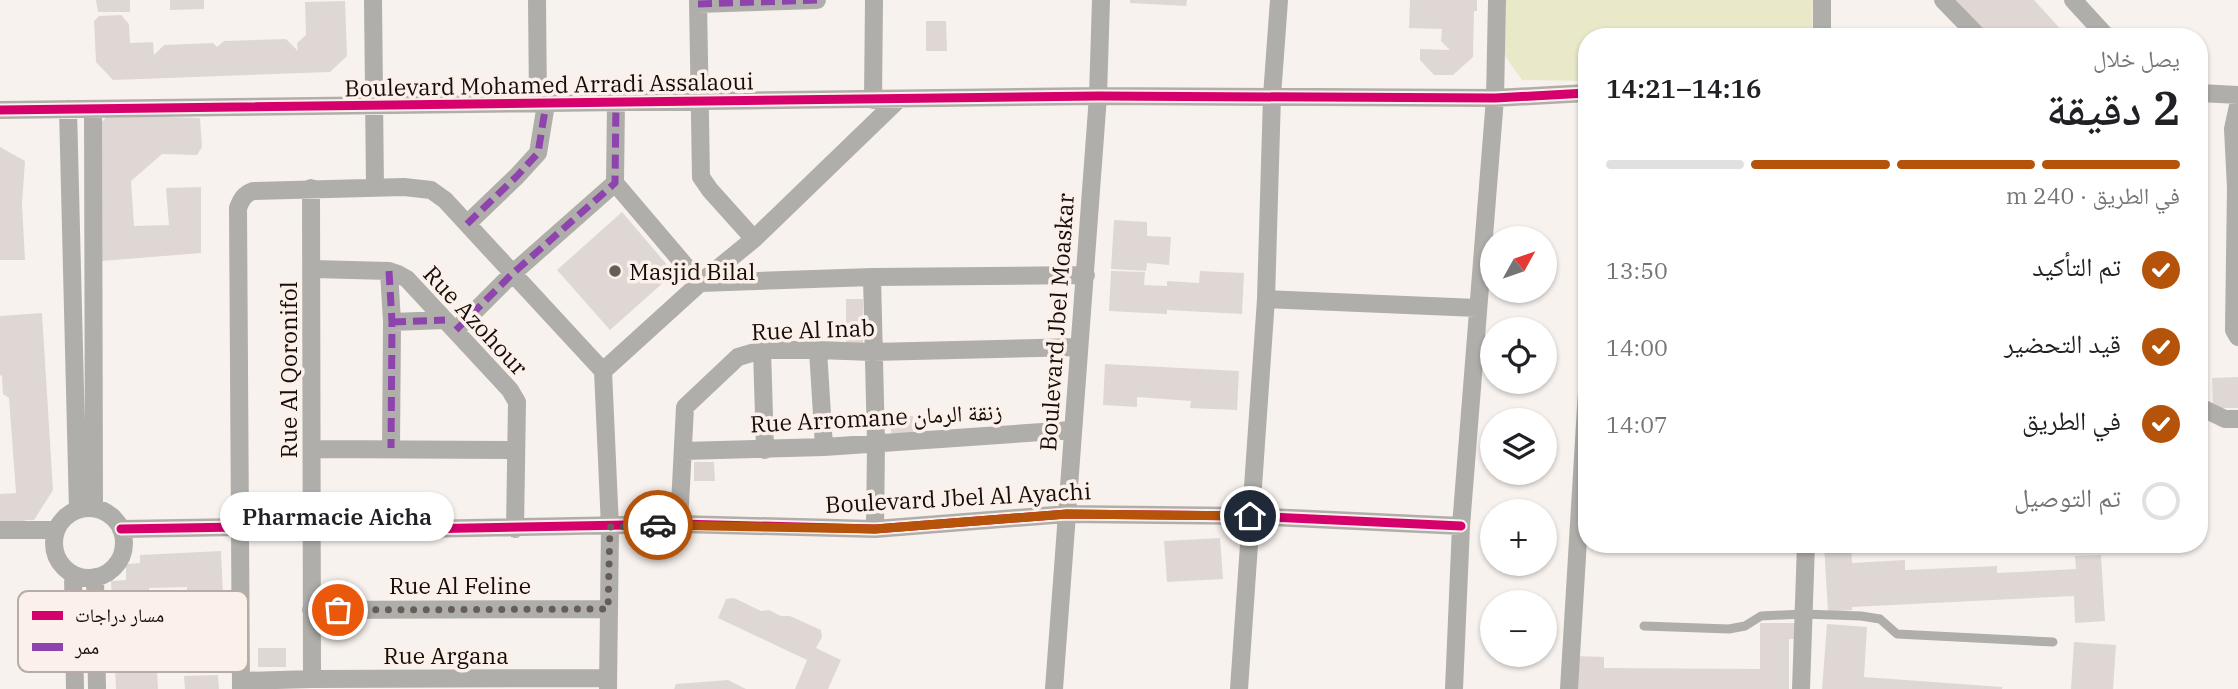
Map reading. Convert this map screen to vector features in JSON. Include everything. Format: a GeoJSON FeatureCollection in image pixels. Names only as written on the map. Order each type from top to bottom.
{"type":"FeatureCollection","features":[{"type":"Feature","properties":{"kind":"street"},"geometry":{"type":"LineString","coordinates":[[373,0],[375,188]]}},
{"type":"Feature","properties":{"kind":"street"},"geometry":{"type":"LineString","coordinates":[[467,223],[538,153],[542,104],[537,0]]}},
{"type":"Feature","properties":{"kind":"street"},"geometry":{"type":"LineString","coordinates":[[754,239],[701,177],[698,2],[817,0]]}},
{"type":"Feature","properties":{"kind":"street"},"geometry":{"type":"LineString","coordinates":[[873,100],[874,0]]}},
{"type":"Feature","properties":{"kind":"street","name":"Boulevard Jbel Moaskar"},"geometry":{"type":"LineString","coordinates":[[1054,689],[1086,275],[1098,96],[1101,0]]}},
{"type":"Feature","properties":{"kind":"street"},"geometry":{"type":"LineString","coordinates":[[1239,689],[1266,299],[1272,96],[1279,0]]}},
{"type":"Feature","properties":{"kind":"street"},"geometry":{"type":"LineString","coordinates":[[1454,689],[1461,526],[1495,98],[1497,0]]}},
{"type":"Feature","properties":{"kind":"street"},"geometry":{"type":"LineString","coordinates":[[1822,0],[1822,28]]}},
{"type":"Feature","properties":{"kind":"street"},"geometry":{"type":"LineString","coordinates":[[1943,0],[1970,28]]}},
{"type":"Feature","properties":{"kind":"street"},"geometry":{"type":"LineString","coordinates":[[2073,0],[2099,28]]}},
{"type":"Feature","properties":{"kind":"street","name":"Boulevard Mohamed Arradi Assalaoui"},"geometry":{"type":"LineString","coordinates":[[0,110],[1098,96],[1495,98],[1578,93]]}},
{"type":"Feature","properties":{"kind":"street"},"geometry":{"type":"LineString","coordinates":[[2208,93],[2238,95]]}},
{"type":"Feature","properties":{"kind":"street"},"geometry":{"type":"LineString","coordinates":[[603,371],[700,283],[754,239],[899,99]]}},
{"type":"Feature","properties":{"kind":"street"},"geometry":{"type":"LineString","coordinates":[[616,103],[615,183],[700,283]]}},
{"type":"Feature","properties":{"kind":"street"},"geometry":{"type":"LineString","coordinates":[[2238,106],[2233,129],[2237,188],[2234,330],[2238,337]]}},
{"type":"Feature","properties":{"kind":"street"},"geometry":{"type":"LineString","coordinates":[[68,109],[86,509]]}},
{"type":"Feature","properties":{"kind":"street"},"geometry":{"type":"LineString","coordinates":[[86,509],[93,109]]}},
{"type":"Feature","properties":{"kind":"street"},"geometry":{"type":"LineString","coordinates":[[392,322],[451,325],[615,183]]}},
{"type":"Feature","properties":{"kind":"street"},"geometry":{"type":"LineString","coordinates":[[240,591],[240,200],[253,191],[404,187],[431,190],[467,223],[603,371],[610,527],[608,684]]}},
{"type":"Feature","properties":{"kind":"street","name":"Rue Al Qoronifol"},"geometry":{"type":"LineString","coordinates":[[311,188],[312,679]]}},
{"type":"Feature","properties":{"kind":"street","name":"Rue Azohour"},"geometry":{"type":"LineString","coordinates":[[313,269],[388,271],[407,279],[510,390],[517,402],[515,529]]}},
{"type":"Feature","properties":{"kind":"street"},"geometry":{"type":"LineString","coordinates":[[388,271],[392,322],[391,448]]}},
{"type":"Feature","properties":{"kind":"street"},"geometry":{"type":"LineString","coordinates":[[700,283],[872,277],[1086,275]]}},
{"type":"Feature","properties":{"kind":"street"},"geometry":{"type":"LineString","coordinates":[[872,277],[875,529]]}},
{"type":"Feature","properties":{"kind":"street"},"geometry":{"type":"LineString","coordinates":[[1266,299],[1477,308]]}},
{"type":"Feature","properties":{"kind":"street","name":"Rue Al Inab"},"geometry":{"type":"LineString","coordinates":[[679,524],[685,407],[738,357],[762,351],[872,352],[1079,347]]}},
{"type":"Feature","properties":{"kind":"street"},"geometry":{"type":"LineString","coordinates":[[818,350],[824,447]]}},
{"type":"Feature","properties":{"kind":"street"},"geometry":{"type":"LineString","coordinates":[[762,351],[765,450]]}},
{"type":"Feature","properties":{"kind":"street"},"geometry":{"type":"LineString","coordinates":[[2208,413],[2225,419],[2238,419]]}},
{"type":"Feature","properties":{"kind":"street","name":"Rue Arromane زنقة الرمان"},"geometry":{"type":"LineString","coordinates":[[683,452],[824,447],[1072,430]]}},
{"type":"Feature","properties":{"kind":"street"},"geometry":{"type":"LineString","coordinates":[[313,449],[515,450]]}},
{"type":"Feature","properties":{"kind":"street"},"geometry":{"type":"LineString","coordinates":[[86,509],[108,514],[121,529],[124,546],[119,560],[109,571],[95,577],[73,573],[60,562],[55,551],[54,539],[66,516],[86,509]]}},
{"type":"Feature","properties":{"kind":"street","name":"Boulevard Jbel Al Ayachi"},"geometry":{"type":"LineString","coordinates":[[121,529],[239,527],[311,531],[679,524],[875,529],[1067,514],[1250,516],[1461,526]]}},
{"type":"Feature","properties":{"kind":"street"},"geometry":{"type":"LineString","coordinates":[[0,530],[57,530]]}},
{"type":"Feature","properties":{"kind":"street"},"geometry":{"type":"LineString","coordinates":[[1569,689],[1578,540]]}},
{"type":"Feature","properties":{"kind":"street"},"geometry":{"type":"LineString","coordinates":[[1801,689],[1806,553]]}},
{"type":"Feature","properties":{"kind":"street"},"geometry":{"type":"LineString","coordinates":[[73,573],[73,591]]}},
{"type":"Feature","properties":{"kind":"street"},"geometry":{"type":"LineString","coordinates":[[95,577],[95,591]]}},
{"type":"Feature","properties":{"kind":"street","name":"Rue Al Feline"},"geometry":{"type":"LineString","coordinates":[[311,610],[608,609]]}},
{"type":"Feature","properties":{"kind":"street","name":"Rue Argana"},"geometry":{"type":"LineString","coordinates":[[241,685],[312,679],[476,684],[608,684]]}},
{"type":"Feature","properties":{"kind":"lane"},"geometry":{"type":"LineString","coordinates":[[1644,626],[1729,629],[1761,617],[1803,614],[1861,616],[1880,620],[1897,634],[2053,642]]}},
{"type":"Feature","properties":{"kind":"green space"},"geometry":{"type":"Polygon","coordinates":[[[1506,0],[1813,0],[1812,28],[1578,28],[1578,81],[1522,80],[1502,52],[1506,0]]]}},
{"type":"Feature","properties":{"kind":"building"},"geometry":{"type":"Polygon","coordinates":[[[96,0],[130,0],[130,12],[98,12],[96,0]]]}},
{"type":"Feature","properties":{"kind":"building"},"geometry":{"type":"Polygon","coordinates":[[[170,0],[204,0],[204,9],[170,10],[170,0]]]}},
{"type":"Feature","properties":{"kind":"building"},"geometry":{"type":"Polygon","coordinates":[[[1130,0],[1187,0],[1186,6],[1130,3],[1130,0]]]}},
{"type":"Feature","properties":{"kind":"building"},"geometry":{"type":"Polygon","coordinates":[[[1410,0],[1477,0],[1477,11],[1474,11],[1473,57],[1453,75],[1434,75],[1420,60],[1420,49],[1450,50],[1441,41],[1442,29],[1409,28],[1410,0]]]}},
{"type":"Feature","properties":{"kind":"building"},"geometry":{"type":"Polygon","coordinates":[[[1952,0],[2034,0],[2060,28],[1978,28],[1952,0]]]}},
{"type":"Feature","properties":{"kind":"building"},"geometry":{"type":"Polygon","coordinates":[[[345,1],[347,56],[330,72],[113,80],[96,62],[94,21],[99,16],[121,15],[129,24],[130,43],[153,42],[154,55],[164,45],[213,43],[217,47],[224,41],[286,39],[298,51],[297,43],[306,35],[305,2],[345,1]]]}},
{"type":"Feature","properties":{"kind":"building"},"geometry":{"type":"Polygon","coordinates":[[[926,21],[946,21],[947,51],[926,51],[926,21]]]}},
{"type":"Feature","properties":{"kind":"building"},"geometry":{"type":"Polygon","coordinates":[[[108,115],[200,118],[202,147],[197,155],[162,154],[131,181],[134,226],[169,225],[166,188],[201,187],[201,253],[102,261],[101,123],[108,115]]]}},
{"type":"Feature","properties":{"kind":"building"},"geometry":{"type":"Polygon","coordinates":[[[0,147],[25,161],[22,204],[25,260],[0,260],[0,147]]]}},
{"type":"Feature","properties":{"kind":"building","name":"Masjid Bilal"},"geometry":{"type":"Polygon","coordinates":[[[622,212],[674,273],[610,330],[557,270],[622,212]]]}},
{"type":"Feature","properties":{"kind":"building"},"geometry":{"type":"Polygon","coordinates":[[[1114,220],[1147,222],[1147,236],[1171,237],[1169,265],[1147,263],[1146,271],[1111,269],[1114,220]]]}},
{"type":"Feature","properties":{"kind":"building"},"geometry":{"type":"Polygon","coordinates":[[[1111,271],[1145,272],[1144,285],[1167,286],[1167,281],[1199,283],[1200,271],[1244,273],[1242,314],[1167,310],[1167,314],[1109,311],[1111,271]]]}},
{"type":"Feature","properties":{"kind":"building"},"geometry":{"type":"Polygon","coordinates":[[[846,299],[863,299],[863,347],[846,347],[846,299]]]}},
{"type":"Feature","properties":{"kind":"building"},"geometry":{"type":"Polygon","coordinates":[[[42,313],[53,490],[34,520],[25,520],[22,526],[0,528],[0,494],[16,493],[9,398],[3,394],[0,375],[0,316],[42,313]]]}},
{"type":"Feature","properties":{"kind":"building"},"geometry":{"type":"Polygon","coordinates":[[[1105,364],[1239,371],[1237,410],[1190,408],[1191,401],[1137,397],[1137,407],[1103,405],[1105,364]]]}},
{"type":"Feature","properties":{"kind":"building"},"geometry":{"type":"Polygon","coordinates":[[[2238,377],[2238,408],[2213,408],[2212,378],[2238,377]]]}},
{"type":"Feature","properties":{"kind":"building"},"geometry":{"type":"Polygon","coordinates":[[[891,416],[913,416],[913,433],[891,433],[891,416]]]}},
{"type":"Feature","properties":{"kind":"building"},"geometry":{"type":"Polygon","coordinates":[[[694,462],[714,462],[715,481],[694,481],[694,462]]]}},
{"type":"Feature","properties":{"kind":"building"},"geometry":{"type":"Polygon","coordinates":[[[1220,538],[1223,579],[1167,582],[1164,541],[1220,538]]]}},
{"type":"Feature","properties":{"kind":"building"},"geometry":{"type":"Polygon","coordinates":[[[221,551],[223,591],[187,591],[187,587],[111,591],[111,581],[126,580],[126,564],[140,563],[140,555],[221,551]]]}},
{"type":"Feature","properties":{"kind":"building"},"geometry":{"type":"Polygon","coordinates":[[[1825,553],[1851,553],[1852,563],[1905,560],[1905,570],[1997,566],[1997,573],[2076,569],[2075,556],[2101,555],[2105,621],[2075,623],[2074,596],[1852,607],[1852,610],[1828,612],[1825,553]]]}},
{"type":"Feature","properties":{"kind":"building"},"geometry":{"type":"Polygon","coordinates":[[[734,598],[761,611],[769,610],[781,616],[790,616],[821,630],[822,637],[816,648],[841,660],[828,689],[795,689],[807,660],[718,618],[726,599],[734,598]]]}},
{"type":"Feature","properties":{"kind":"building"},"geometry":{"type":"Polygon","coordinates":[[[1760,623],[1800,623],[1800,639],[1789,639],[1789,689],[1574,689],[1574,656],[1604,657],[1604,668],[1760,669],[1760,623]]]}},
{"type":"Feature","properties":{"kind":"building"},"geometry":{"type":"Polygon","coordinates":[[[1827,624],[1867,627],[1864,677],[2002,689],[1822,689],[1827,624]]]}},
{"type":"Feature","properties":{"kind":"building"},"geometry":{"type":"Polygon","coordinates":[[[2074,642],[2116,645],[2113,689],[2071,689],[2074,642]]]}},
{"type":"Feature","properties":{"kind":"building"},"geometry":{"type":"Polygon","coordinates":[[[258,648],[286,648],[286,667],[258,667],[258,648]]]}},
{"type":"Feature","properties":{"kind":"building"},"geometry":{"type":"Polygon","coordinates":[[[115,672],[157,672],[158,689],[116,689],[115,672]]]}},
{"type":"Feature","properties":{"kind":"building"},"geometry":{"type":"Polygon","coordinates":[[[218,675],[219,689],[185,689],[184,676],[218,675]]]}},
{"type":"Feature","properties":{"kind":"building"},"geometry":{"type":"Polygon","coordinates":[[[728,680],[746,689],[674,689],[676,684],[728,680]]]}},
{"type":"Feature","properties":{"kind":"marked path"},"geometry":{"type":"LineString","coordinates":[[698,4],[817,0]]}},
{"type":"Feature","properties":{"kind":"marked path"},"geometry":{"type":"LineString","coordinates":[[456,330],[512,274],[615,183],[616,103]]}},
{"type":"Feature","properties":{"kind":"marked path"},"geometry":{"type":"LineString","coordinates":[[467,224],[538,153],[546,104]]}},
{"type":"Feature","properties":{"kind":"marked path"},"geometry":{"type":"LineString","coordinates":[[389,271],[392,322],[391,448]]}},
{"type":"Feature","properties":{"kind":"marked path"},"geometry":{"type":"LineString","coordinates":[[392,322],[445,320]]}},
{"type":"Feature","properties":{"kind":"cycle path"},"geometry":{"type":"LineString","coordinates":[[0,110],[1098,96],[1495,98],[1578,93]]}},
{"type":"Feature","properties":{"kind":"cycle path"},"geometry":{"type":"LineString","coordinates":[[121,529],[239,527],[311,531],[679,524],[875,529],[1067,514],[1250,516],[1461,526]]}},
{"type":"Feature","properties":{"kind":"way so far"},"geometry":{"type":"LineString","coordinates":[[338,610],[608,609],[610,527],[658,525]]}},
{"type":"Feature","properties":{"kind":"place","name":"Masjid Bilal"},"geometry":{"type":"Point","coordinates":[615,271]}},
{"type":"Feature","properties":{"kind":"place","name":"Pharmacie Aicha"},"geometry":{"type":"Point","coordinates":[338,610]}},
{"type":"Feature","properties":{"kind":"route"},"geometry":{"type":"LineString","coordinates":[[658,525],[875,529],[1067,514],[1250,516]]}}]}
